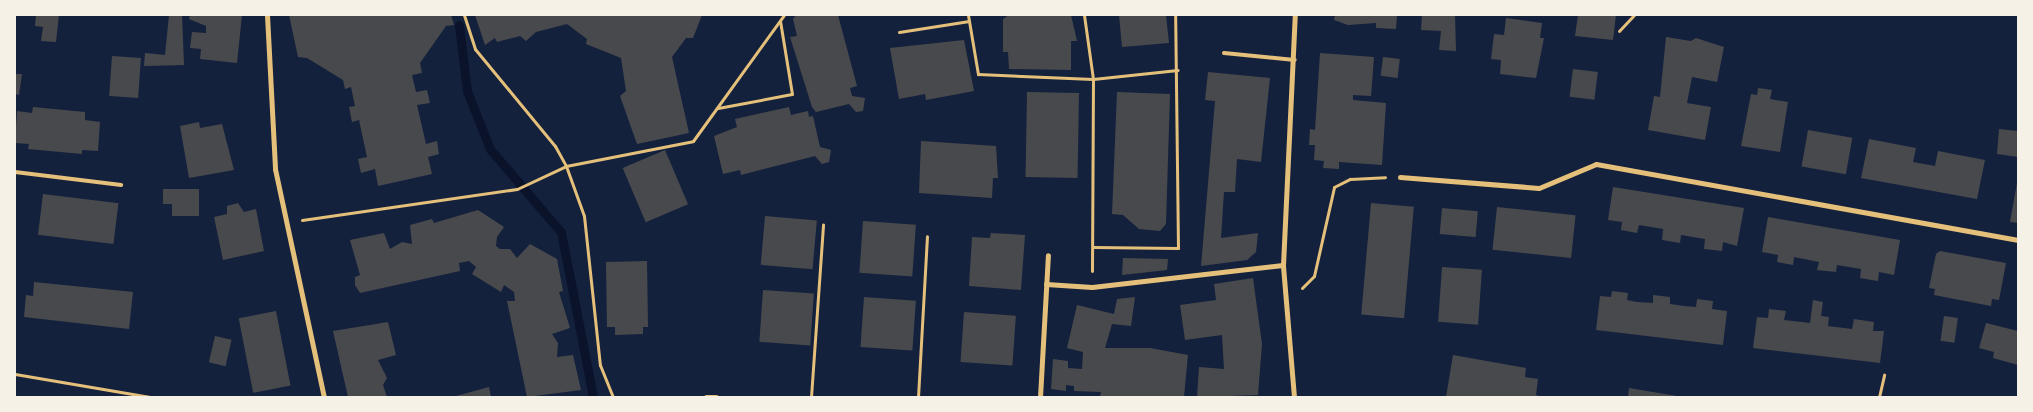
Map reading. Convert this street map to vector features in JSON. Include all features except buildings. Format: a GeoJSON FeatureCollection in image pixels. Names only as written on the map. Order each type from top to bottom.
{"type":"FeatureCollection","features":[{"type":"Feature","properties":{"kind":"street"},"geometry":{"type":"LineString","coordinates":[[267,15],[275,169],[324,397]]}},
{"type":"Feature","properties":{"kind":"street"},"geometry":{"type":"LineString","coordinates":[[1294,397],[1284,265],[1295,60],[1295,15]]}},
{"type":"Feature","properties":{"kind":"street"},"geometry":{"type":"LineString","coordinates":[[1400,177],[1539,188],[1596,164],[2018,240]]}},
{"type":"Feature","properties":{"kind":"street"},"geometry":{"type":"LineString","coordinates":[[1040,397],[1048,254]]}},
{"type":"Feature","properties":{"kind":"street"},"geometry":{"type":"LineString","coordinates":[[1046,284],[1092,287],[1284,265]]}},
{"type":"Feature","properties":{"kind":"street"},"geometry":{"type":"LineString","coordinates":[[706,397],[716,397]]}},
{"type":"Feature","properties":{"kind":"lane"},"geometry":{"type":"LineString","coordinates":[[1224,53],[1295,60]]}},
{"type":"Feature","properties":{"kind":"lane"},"geometry":{"type":"LineString","coordinates":[[15,172],[121,185]]}},
{"type":"Feature","properties":{"kind":"path"},"geometry":{"type":"LineString","coordinates":[[464,15],[474,49],[555,146],[566,166],[584,216],[600,365],[612,397]]}},
{"type":"Feature","properties":{"kind":"path"},"geometry":{"type":"LineString","coordinates":[[287,222],[517,189],[530,181],[566,166],[693,141],[784,15]]}},
{"type":"Feature","properties":{"kind":"path"},"geometry":{"type":"LineString","coordinates":[[968,15],[978,74],[1093,79],[1178,70]]}},
{"type":"Feature","properties":{"kind":"path"},"geometry":{"type":"LineString","coordinates":[[1084,15],[1093,79],[1092,276]]}},
{"type":"Feature","properties":{"kind":"path"},"geometry":{"type":"LineString","coordinates":[[1093,247],[1178,248],[1178,70],[1175,15]]}},
{"type":"Feature","properties":{"kind":"path"},"geometry":{"type":"LineString","coordinates":[[1619,31],[1634,15]]}},
{"type":"Feature","properties":{"kind":"path"},"geometry":{"type":"LineString","coordinates":[[717,108],[792,94],[780,20]]}},
{"type":"Feature","properties":{"kind":"path"},"geometry":{"type":"LineString","coordinates":[[899,32],[969,21]]}},
{"type":"Feature","properties":{"kind":"path"},"geometry":{"type":"LineString","coordinates":[[1286,304],[1314,276],[1334,187],[1350,180],[1400,177]]}},
{"type":"Feature","properties":{"kind":"path"},"geometry":{"type":"LineString","coordinates":[[811,397],[823,224]]}},
{"type":"Feature","properties":{"kind":"path"},"geometry":{"type":"LineString","coordinates":[[918,397],[927,236]]}},
{"type":"Feature","properties":{"kind":"path"},"geometry":{"type":"LineString","coordinates":[[15,374],[150,397]]}},
{"type":"Feature","properties":{"kind":"path"},"geometry":{"type":"LineString","coordinates":[[1879,397],[1884,375]]}},
{"type":"Feature","properties":{"kind":"waterway"},"geometry":{"type":"LineString","coordinates":[[459,25],[467,91],[490,149],[561,232],[593,397]]}}]}
